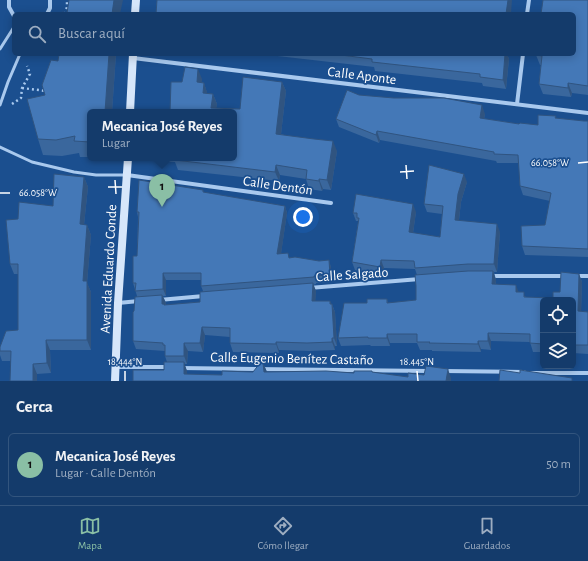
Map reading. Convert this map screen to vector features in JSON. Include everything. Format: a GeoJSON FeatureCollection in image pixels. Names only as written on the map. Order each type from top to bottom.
{"type":"FeatureCollection","features":[{"type":"Feature","properties":{"kind":"street"},"geometry":{"type":"LineString","coordinates":[[10,0],[9,7],[12,12]]}},
{"type":"Feature","properties":{"kind":"street"},"geometry":{"type":"LineString","coordinates":[[48,12],[50,8],[50,0]]}},
{"type":"Feature","properties":{"kind":"street"},"geometry":{"type":"LineString","coordinates":[[135,12],[136,0]]}},
{"type":"Feature","properties":{"kind":"street"},"geometry":{"type":"LineString","coordinates":[[527,12],[529,0]]}},
{"type":"Feature","properties":{"kind":"street"},"geometry":{"type":"LineString","coordinates":[[130,109],[133,56]]}},
{"type":"Feature","properties":{"kind":"street","name":"Calle Aponte"},"geometry":{"type":"LineString","coordinates":[[133,56],[588,113]]}},
{"type":"Feature","properties":{"kind":"street"},"geometry":{"type":"LineString","coordinates":[[517,104],[523,56]]}},
{"type":"Feature","properties":{"kind":"street","name":"Avenida Eduardo Conde"},"geometry":{"type":"LineString","coordinates":[[115,381],[118,303],[128,161]]}},
{"type":"Feature","properties":{"kind":"street","name":"Calle Dentón"},"geometry":{"type":"LineString","coordinates":[[127,175],[331,203]]}},
{"type":"Feature","properties":{"kind":"street"},"geometry":{"type":"LineString","coordinates":[[486,276],[588,276]]}},
{"type":"Feature","properties":{"kind":"street","name":"Calle Salgado"},"geometry":{"type":"LineString","coordinates":[[308,288],[424,279]]}},
{"type":"Feature","properties":{"kind":"street"},"geometry":{"type":"LineString","coordinates":[[158,300],[205,296]]}},
{"type":"Feature","properties":{"kind":"street"},"geometry":{"type":"LineString","coordinates":[[118,303],[142,301]]}},
{"type":"Feature","properties":{"kind":"street","name":"Calle Eugenio Benítez Castaño"},"geometry":{"type":"LineString","coordinates":[[116,367],[588,373]]}},
{"type":"Feature","properties":{"kind":"lane"},"geometry":{"type":"LineString","coordinates":[[0,49],[12,30]]}},
{"type":"Feature","properties":{"kind":"lane"},"geometry":{"type":"LineString","coordinates":[[0,106],[19,56]]}},
{"type":"Feature","properties":{"kind":"lane"},"geometry":{"type":"LineString","coordinates":[[0,147],[32,162],[74,172],[96,175],[127,175]]}},
{"type":"Feature","properties":{"kind":"path"},"geometry":{"type":"LineString","coordinates":[[66,12],[67,0]]}},
{"type":"Feature","properties":{"kind":"path"},"geometry":{"type":"LineString","coordinates":[[12,104],[21,98],[22,88],[30,74],[26,63]]}},
{"type":"Feature","properties":{"kind":"path"},"geometry":{"type":"LineString","coordinates":[[22,88],[50,92]]}},
{"type":"Feature","properties":{"kind":"building"},"geometry":{"type":"Polygon","coordinates":[[[69,0],[114,0],[112,12],[67,12],[69,0]]]}},
{"type":"Feature","properties":{"kind":"building"},"geometry":{"type":"Polygon","coordinates":[[[157,0],[508,0],[506,12],[156,12],[157,0]]]}},
{"type":"Feature","properties":{"kind":"building"},"geometry":{"type":"Polygon","coordinates":[[[543,0],[588,0],[588,86],[568,83],[568,88],[539,84],[542,56],[576,56],[576,12],[541,12],[543,0]]]}},
{"type":"Feature","properties":{"kind":"building"},"geometry":{"type":"Polygon","coordinates":[[[59,56],[109,56],[105,109],[87,109],[87,142],[74,141],[75,136],[56,140],[38,139],[27,99],[45,95],[42,85],[51,60],[58,61],[59,56]]]}},
{"type":"Feature","properties":{"kind":"building"},"geometry":{"type":"Polygon","coordinates":[[[349,56],[505,56],[503,80],[480,77],[480,74],[372,62],[372,59],[349,56]]]}},
{"type":"Feature","properties":{"kind":"building"},"geometry":{"type":"Polygon","coordinates":[[[185,67],[198,69],[197,82],[204,83],[203,93],[213,94],[211,108],[240,109],[243,77],[282,82],[276,134],[333,141],[327,180],[319,179],[319,181],[306,179],[307,170],[276,165],[275,172],[183,161],[237,161],[237,109],[170,109],[171,82],[182,82],[185,67]]]}},
{"type":"Feature","properties":{"kind":"building"},"geometry":{"type":"Polygon","coordinates":[[[347,90],[359,95],[394,98],[444,98],[482,105],[480,118],[519,124],[538,125],[538,115],[588,121],[588,249],[522,246],[521,226],[545,225],[551,193],[520,186],[518,155],[494,154],[494,152],[377,131],[376,135],[336,119],[347,90]]]}},
{"type":"Feature","properties":{"kind":"building"},"geometry":{"type":"Polygon","coordinates":[[[429,165],[464,174],[458,194],[455,220],[497,224],[494,264],[468,264],[415,268],[414,261],[381,260],[380,267],[352,262],[359,218],[357,218],[357,213],[353,213],[356,194],[413,204],[409,232],[440,237],[443,206],[424,204],[429,165]]]}},
{"type":"Feature","properties":{"kind":"building"},"geometry":{"type":"Polygon","coordinates":[[[54,174],[84,177],[80,224],[87,225],[83,281],[87,281],[87,340],[46,340],[47,363],[33,364],[33,381],[10,381],[11,351],[0,351],[0,347],[6,331],[18,330],[18,264],[10,264],[6,220],[18,219],[19,202],[53,206],[54,174]]]}},
{"type":"Feature","properties":{"kind":"building"},"geometry":{"type":"Polygon","coordinates":[[[139,180],[203,190],[203,192],[285,206],[277,254],[288,253],[289,258],[295,257],[319,261],[329,260],[330,275],[201,286],[201,273],[163,273],[163,289],[135,291],[136,283],[133,283],[133,256],[137,256],[139,180]]]}},
{"type":"Feature","properties":{"kind":"building"},"geometry":{"type":"Polygon","coordinates":[[[468,271],[493,271],[492,284],[516,285],[516,292],[524,292],[524,297],[540,298],[540,344],[530,343],[530,334],[488,333],[488,341],[478,341],[478,344],[417,342],[417,334],[387,334],[387,338],[338,338],[344,303],[367,303],[367,299],[387,299],[387,303],[416,300],[415,275],[468,271]]]}},
{"type":"Feature","properties":{"kind":"building"},"geometry":{"type":"Polygon","coordinates":[[[561,272],[579,274],[578,311],[588,312],[588,345],[576,345],[576,297],[553,297],[553,292],[560,292],[561,272]]]}},
{"type":"Feature","properties":{"kind":"building"},"geometry":{"type":"Polygon","coordinates":[[[313,283],[312,301],[330,301],[330,304],[332,304],[334,338],[332,338],[332,342],[276,342],[276,344],[230,343],[230,328],[202,327],[200,343],[184,343],[184,356],[165,356],[165,345],[163,345],[163,343],[133,341],[133,312],[135,297],[162,295],[162,304],[164,305],[200,302],[200,292],[313,283]]]}},
{"type":"Feature","properties":{"kind":"building"},"geometry":{"type":"Polygon","coordinates":[[[164,362],[184,362],[184,374],[222,375],[222,371],[253,372],[260,363],[263,363],[264,372],[326,371],[354,373],[354,371],[372,371],[408,377],[408,373],[424,375],[426,366],[448,369],[446,381],[133,381],[133,370],[164,370],[164,362]]]}},
{"type":"Feature","properties":{"kind":"building"},"geometry":{"type":"Polygon","coordinates":[[[500,370],[520,373],[520,370],[572,378],[572,381],[499,381],[500,370]]]}},
{"type":"Feature","properties":{"kind":"place","name":"Mecanica José Reyes"},"geometry":{"type":"Point","coordinates":[162,207]}}]}
